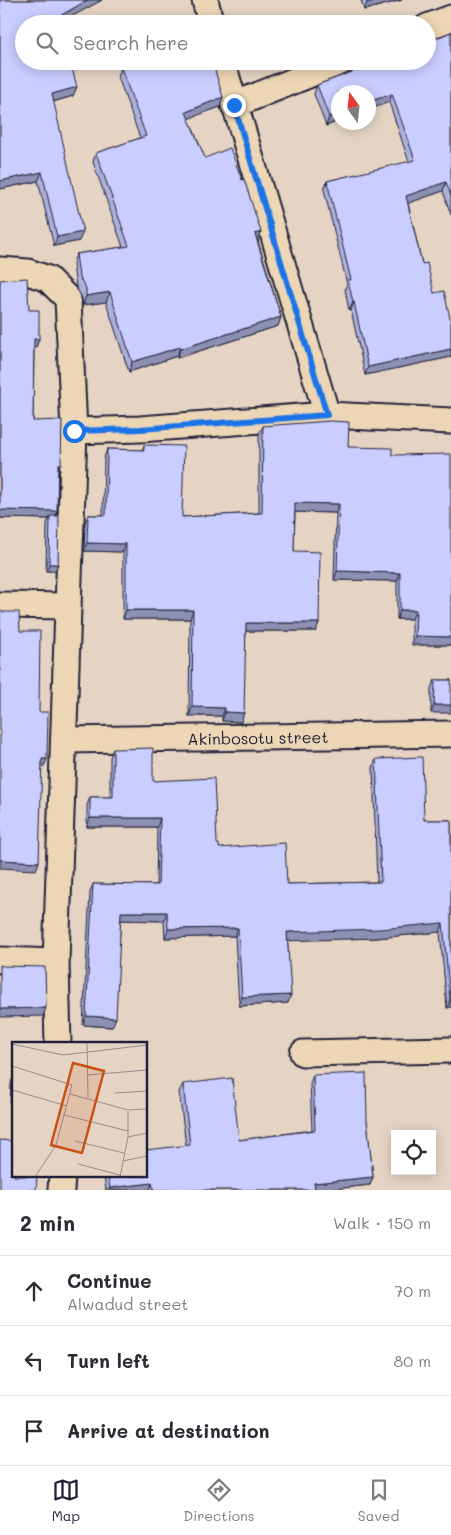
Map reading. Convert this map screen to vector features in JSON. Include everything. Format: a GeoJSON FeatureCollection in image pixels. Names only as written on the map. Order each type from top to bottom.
{"type":"FeatureCollection","features":[{"type":"Feature","properties":{"kind":"street"},"geometry":{"type":"LineString","coordinates":[[205,0],[209,15]]}},
{"type":"Feature","properties":{"kind":"street"},"geometry":{"type":"LineString","coordinates":[[436,24],[451,18]]}},
{"type":"Feature","properties":{"kind":"street"},"geometry":{"type":"LineString","coordinates":[[224,70],[327,415]]}},
{"type":"Feature","properties":{"kind":"street"},"geometry":{"type":"LineString","coordinates":[[234,105],[321,70]]}},
{"type":"Feature","properties":{"kind":"street"},"geometry":{"type":"LineString","coordinates":[[0,270],[28,272],[48,279],[68,299],[74,431],[56,962],[58,1042]]}},
{"type":"Feature","properties":{"kind":"street"},"geometry":{"type":"LineString","coordinates":[[74,431],[140,429],[327,415],[451,421]]}},
{"type":"Feature","properties":{"kind":"street"},"geometry":{"type":"LineString","coordinates":[[0,605],[68,606]]}},
{"type":"Feature","properties":{"kind":"street","name":"Akinbosotu street"},"geometry":{"type":"LineString","coordinates":[[64,740],[451,734]]}},
{"type":"Feature","properties":{"kind":"street"},"geometry":{"type":"LineString","coordinates":[[0,960],[56,962]]}},
{"type":"Feature","properties":{"kind":"street"},"geometry":{"type":"LineString","coordinates":[[303,1053],[451,1050]]}},
{"type":"Feature","properties":{"kind":"building"},"geometry":{"type":"Polygon","coordinates":[[[0,0],[88,0],[62,15],[15,15],[15,70],[72,70],[77,87],[52,94],[83,232],[57,237],[42,172],[0,181],[0,0]]]}},
{"type":"Feature","properties":{"kind":"building"},"geometry":{"type":"Polygon","coordinates":[[[366,0],[377,0],[367,3],[366,0]]]}},
{"type":"Feature","properties":{"kind":"building"},"geometry":{"type":"Polygon","coordinates":[[[451,32],[451,196],[446,182],[406,196],[422,264],[427,263],[434,293],[444,291],[451,323],[451,349],[368,367],[348,280],[351,280],[327,181],[415,160],[392,94],[376,99],[376,85],[331,85],[331,116],[329,117],[317,85],[357,70],[436,70],[436,38],[451,32]]]}},
{"type":"Feature","properties":{"kind":"building"},"geometry":{"type":"Polygon","coordinates":[[[122,70],[215,70],[223,97],[186,112],[205,158],[230,148],[242,180],[244,179],[261,232],[255,234],[281,317],[132,362],[110,292],[86,296],[86,288],[79,277],[76,254],[129,246],[96,153],[146,136],[122,70]]]}},
{"type":"Feature","properties":{"kind":"building"},"geometry":{"type":"Polygon","coordinates":[[[27,278],[29,310],[39,310],[39,339],[34,339],[33,421],[62,420],[61,464],[58,464],[57,511],[0,510],[0,280],[27,278]]]}},
{"type":"Feature","properties":{"kind":"building"},"geometry":{"type":"Polygon","coordinates":[[[330,421],[349,422],[348,447],[392,448],[392,455],[451,454],[451,637],[415,636],[416,610],[400,610],[400,573],[337,571],[339,504],[295,503],[294,551],[320,552],[319,623],[246,623],[244,713],[225,712],[225,708],[192,707],[193,610],[126,610],[126,544],[87,543],[88,515],[106,515],[107,449],[144,450],[144,445],[184,446],[182,517],[262,513],[263,426],[330,421]]]}},
{"type":"Feature","properties":{"kind":"building"},"geometry":{"type":"Polygon","coordinates":[[[50,516],[59,516],[58,564],[49,564],[50,516]]]}},
{"type":"Feature","properties":{"kind":"building"},"geometry":{"type":"Polygon","coordinates":[[[0,611],[19,612],[20,631],[40,631],[39,712],[48,712],[47,759],[42,759],[39,862],[0,860],[0,611]]]}},
{"type":"Feature","properties":{"kind":"building"},"geometry":{"type":"Polygon","coordinates":[[[435,680],[451,680],[451,705],[434,705],[435,680]]]}},
{"type":"Feature","properties":{"kind":"building"},"geometry":{"type":"Polygon","coordinates":[[[153,748],[153,781],[214,778],[217,844],[219,844],[219,848],[285,843],[287,884],[381,882],[376,759],[422,757],[424,820],[451,820],[451,999],[443,923],[380,929],[287,932],[291,995],[242,997],[238,928],[168,929],[167,912],[121,912],[116,1018],[86,1016],[93,884],[158,885],[160,818],[90,818],[90,797],[113,797],[113,749],[153,748]]]}},
{"type":"Feature","properties":{"kind":"building"},"geometry":{"type":"Polygon","coordinates":[[[0,965],[45,967],[46,1008],[0,1009],[0,965]]]}},
{"type":"Feature","properties":{"kind":"building"},"geometry":{"type":"Polygon","coordinates":[[[366,1073],[367,1121],[373,1177],[314,1183],[315,1190],[154,1190],[152,1183],[110,1188],[108,1178],[148,1178],[148,1150],[190,1145],[183,1084],[232,1078],[239,1140],[315,1130],[313,1075],[366,1073]]]}},
{"type":"Feature","properties":{"kind":"building"},"geometry":{"type":"Polygon","coordinates":[[[0,1140],[12,1141],[12,1178],[37,1178],[36,1190],[0,1190],[0,1140]]]}},
{"type":"Feature","properties":{"kind":"route"},"geometry":{"type":"LineString","coordinates":[[74,431],[140,429],[327,415],[234,105]]}}]}
